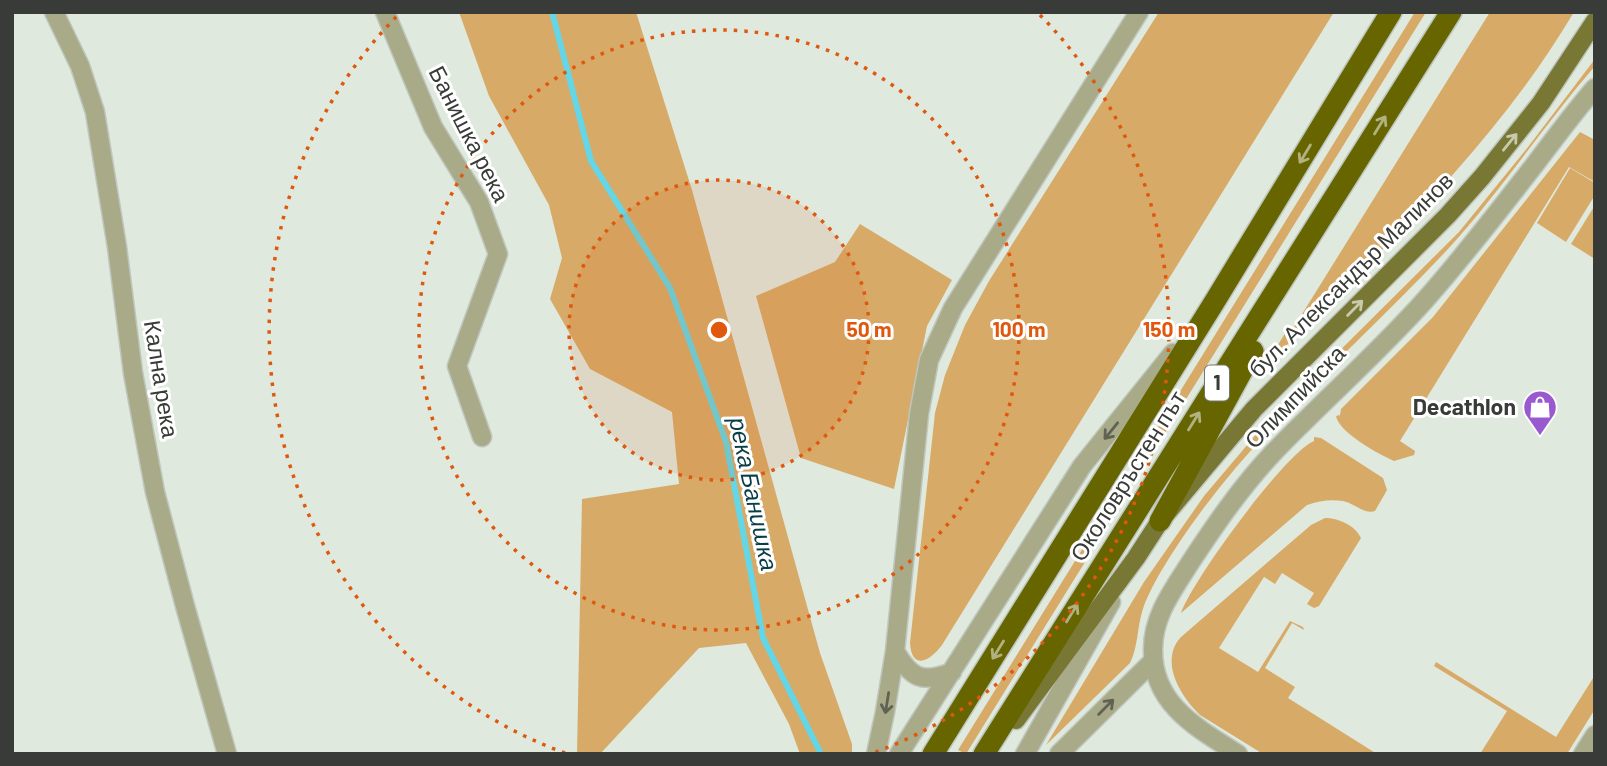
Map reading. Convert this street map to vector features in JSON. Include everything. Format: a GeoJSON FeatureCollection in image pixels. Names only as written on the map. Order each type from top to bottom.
{"type":"FeatureCollection","features":[{"type":"Feature","properties":{"kind":"highway","name":"Околовръстен път"},"geometry":{"type":"LineString","coordinates":[[933,754],[1215,302],[1391,12]]}},
{"type":"Feature","properties":{"kind":"highway","name":"Околовръстен път"},"geometry":{"type":"LineString","coordinates":[[984,754],[1451,12]]}},
{"type":"Feature","properties":{"kind":"highway"},"geometry":{"type":"LineString","coordinates":[[1160,521],[1356,164]]}},
{"type":"Feature","properties":{"kind":"main road","name":"бул. Александър Малинов"},"geometry":{"type":"LineString","coordinates":[[991,754],[1136,558],[1160,521],[1254,409],[1448,215],[1482,177],[1541,103],[1595,21]]}},
{"type":"Feature","properties":{"kind":"street","name":"Кална река"},"geometry":{"type":"LineString","coordinates":[[54,12],[80,66],[95,112],[117,247],[133,373],[155,492],[184,606],[227,754]]}},
{"type":"Feature","properties":{"kind":"street","name":"Банишка река"},"geometry":{"type":"LineString","coordinates":[[385,12],[433,127],[480,202],[498,254],[457,366],[482,437]]}},
{"type":"Feature","properties":{"kind":"street"},"geometry":{"type":"LineString","coordinates":[[876,754],[894,651],[919,414],[929,360],[953,308],[1139,12]]}},
{"type":"Feature","properties":{"kind":"street","name":"Олимпийска"},"geometry":{"type":"LineString","coordinates":[[1153,661],[1156,629],[1167,598],[1220,517],[1245,485],[1308,417],[1426,299],[1482,233],[1595,88]]}},
{"type":"Feature","properties":{"kind":"street"},"geometry":{"type":"LineString","coordinates":[[899,754],[1082,466],[1215,302]]}},
{"type":"Feature","properties":{"kind":"street"},"geometry":{"type":"LineString","coordinates":[[1025,754],[1136,558]]}},
{"type":"Feature","properties":{"kind":"street"},"geometry":{"type":"LineString","coordinates":[[894,651],[904,668],[916,676],[932,680],[951,672]]}},
{"type":"Feature","properties":{"kind":"street"},"geometry":{"type":"LineString","coordinates":[[1059,754],[1153,661]]}},
{"type":"Feature","properties":{"kind":"street"},"geometry":{"type":"LineString","coordinates":[[1153,661],[1162,691],[1180,714],[1238,754]]}},
{"type":"Feature","properties":{"kind":"street"},"geometry":{"type":"LineString","coordinates":[[1583,754],[1595,735]]}},
{"type":"Feature","properties":{"kind":"shaded area"},"geometry":{"type":"Polygon","coordinates":[[[459,12],[636,12],[692,190],[820,653],[852,744],[852,754],[800,754],[789,724],[746,643],[699,648],[600,754],[577,754],[582,499],[679,484],[672,412],[590,369],[550,299],[562,258],[549,205],[489,96],[459,12]]]}},
{"type":"Feature","properties":{"kind":"shaded area"},"geometry":{"type":"Polygon","coordinates":[[[1159,12],[1334,12],[942,645],[928,659],[918,660],[911,652],[910,643],[935,413],[945,375],[965,325],[989,281],[1159,12]]]}},
{"type":"Feature","properties":{"kind":"shaded area"},"geometry":{"type":"Polygon","coordinates":[[[1415,12],[1426,12],[966,754],[958,750],[1415,12]]]}},
{"type":"Feature","properties":{"kind":"shaded area"},"geometry":{"type":"Polygon","coordinates":[[[1490,12],[1574,12],[1542,62],[1470,155],[1390,242],[1264,368],[1287,330],[1294,327],[1490,12]]]}},
{"type":"Feature","properties":{"kind":"shaded area"},"geometry":{"type":"Polygon","coordinates":[[[1595,59],[1595,66],[1448,249],[1295,403],[1223,484],[1190,527],[1152,587],[1142,612],[1135,651],[1130,663],[1046,745],[1144,582],[1204,496],[1259,431],[1459,232],[1595,59]]]}},
{"type":"Feature","properties":{"kind":"shaded area"},"geometry":{"type":"Polygon","coordinates":[[[1580,132],[1595,140],[1595,182],[1569,167],[1400,441],[1415,451],[1414,455],[1394,461],[1352,436],[1336,416],[1340,415],[1341,409],[1433,317],[1580,132]]]}},
{"type":"Feature","properties":{"kind":"shaded area"},"geometry":{"type":"Polygon","coordinates":[[[1570,168],[1595,183],[1595,195],[1566,242],[1537,223],[1570,168]]]}},
{"type":"Feature","properties":{"kind":"shaded area"},"geometry":{"type":"Polygon","coordinates":[[[1595,205],[1595,259],[1571,244],[1595,205]]]}},
{"type":"Feature","properties":{"kind":"shaded area"},"geometry":{"type":"Polygon","coordinates":[[[860,224],[952,280],[927,326],[894,489],[801,458],[756,296],[835,262],[860,224]]]}},
{"type":"Feature","properties":{"kind":"shaded area"},"geometry":{"type":"Polygon","coordinates":[[[1314,437],[1321,438],[1383,478],[1387,490],[1375,511],[1367,511],[1338,500],[1307,505],[1181,613],[1202,574],[1262,492],[1300,451],[1314,441],[1314,437]]]}},
{"type":"Feature","properties":{"kind":"shaded area"},"geometry":{"type":"Polygon","coordinates":[[[1325,518],[1346,523],[1355,529],[1361,538],[1319,606],[1314,608],[1307,604],[1314,593],[1282,573],[1275,584],[1264,577],[1219,648],[1258,672],[1290,621],[1303,627],[1304,630],[1292,623],[1265,668],[1295,687],[1288,698],[1377,754],[1263,754],[1200,715],[1179,688],[1172,667],[1172,657],[1181,637],[1311,525],[1325,518]]]}},
{"type":"Feature","properties":{"kind":"shaded area"},"geometry":{"type":"Polygon","coordinates":[[[1436,662],[1556,737],[1595,675],[1595,709],[1567,754],[1480,754],[1507,711],[1434,666],[1436,662]]]}},
{"type":"Feature","properties":{"kind":"waterway","name":"река Банишка"},"geometry":{"type":"LineString","coordinates":[[552,12],[591,161],[670,288],[726,442],[763,638],[821,754]]}},
{"type":"Feature","properties":{"kind":"place","name":"Decathlon"},"geometry":{"type":"Point","coordinates":[1540,437]}}]}
